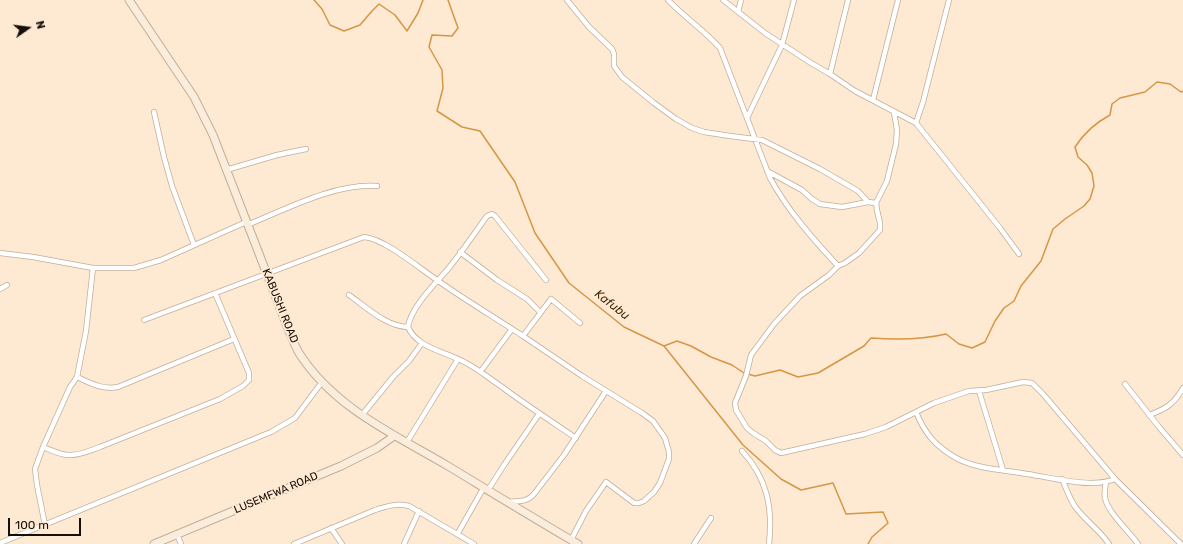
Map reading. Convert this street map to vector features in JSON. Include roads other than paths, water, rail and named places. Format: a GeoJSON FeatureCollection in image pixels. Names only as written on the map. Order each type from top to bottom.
{"type":"FeatureCollection","features":[{"type":"Feature","properties":{"kind":"main road","name":"KABUSHI ROAD"},"geometry":{"type":"LineString","coordinates":[[129,0],[194,97],[213,135],[289,331],[299,352],[313,372],[343,402],[394,436],[578,544]]}},
{"type":"Feature","properties":{"kind":"main road","name":"LUSEMFWA ROAD"},"geometry":{"type":"LineString","coordinates":[[154,544],[341,466],[377,448],[394,436]]}},
{"type":"Feature","properties":{"kind":"street"},"geometry":{"type":"LineString","coordinates":[[567,0],[588,27],[612,49],[614,54],[614,66],[622,77],[676,119],[692,128],[730,136],[754,138],[767,142],[858,191],[868,202]]}},
{"type":"Feature","properties":{"kind":"street"},"geometry":{"type":"LineString","coordinates":[[668,0],[681,14],[703,31],[720,48],[767,171],[778,194],[838,266]]}},
{"type":"Feature","properties":{"kind":"street"},"geometry":{"type":"LineString","coordinates":[[723,0],[782,45],[855,91],[916,123],[1019,254]]}},
{"type":"Feature","properties":{"kind":"street"},"geometry":{"type":"LineString","coordinates":[[738,12],[741,0]]}},
{"type":"Feature","properties":{"kind":"street"},"geometry":{"type":"LineString","coordinates":[[747,118],[782,45],[794,0]]}},
{"type":"Feature","properties":{"kind":"street"},"geometry":{"type":"LineString","coordinates":[[830,74],[848,0]]}},
{"type":"Feature","properties":{"kind":"street"},"geometry":{"type":"LineString","coordinates":[[873,100],[898,0]]}},
{"type":"Feature","properties":{"kind":"street"},"geometry":{"type":"LineString","coordinates":[[916,123],[923,102],[948,0]]}},
{"type":"Feature","properties":{"kind":"street"},"geometry":{"type":"LineString","coordinates":[[154,112],[172,186],[194,245]]}},
{"type":"Feature","properties":{"kind":"street"},"geometry":{"type":"LineString","coordinates":[[894,112],[897,130],[896,144],[887,181],[876,203],[880,230],[859,253],[845,264],[838,266],[829,275],[800,296],[758,344],[751,355],[747,373],[735,403],[736,410],[747,428],[778,452],[782,453],[865,434],[886,426],[934,403],[963,393],[1023,382],[1032,384],[1043,394],[1115,480],[1181,544]]}},
{"type":"Feature","properties":{"kind":"street"},"geometry":{"type":"LineString","coordinates":[[226,170],[276,155],[306,149]]}},
{"type":"Feature","properties":{"kind":"street"},"geometry":{"type":"LineString","coordinates":[[767,171],[798,187],[812,200],[820,204],[842,207],[868,202],[876,203]]}},
{"type":"Feature","properties":{"kind":"street"},"geometry":{"type":"LineString","coordinates":[[0,253],[33,257],[93,268],[139,267],[161,260],[247,223],[313,198],[365,185],[377,186]]}},
{"type":"Feature","properties":{"kind":"street"},"geometry":{"type":"LineString","coordinates":[[546,280],[492,214],[486,216],[409,319],[408,327],[414,336],[422,343],[481,371],[539,414],[576,438]]}},
{"type":"Feature","properties":{"kind":"street"},"geometry":{"type":"LineString","coordinates":[[144,320],[364,237],[371,237],[398,252],[438,281],[653,421],[665,438],[669,452],[669,459],[660,483],[654,492],[644,501],[634,503],[606,482],[586,511],[571,540]]}},
{"type":"Feature","properties":{"kind":"street"},"geometry":{"type":"LineString","coordinates":[[460,252],[497,280],[527,299],[540,312]]}},
{"type":"Feature","properties":{"kind":"street"},"geometry":{"type":"LineString","coordinates":[[45,525],[37,485],[36,469],[43,447],[76,377],[86,331],[93,268]]}},
{"type":"Feature","properties":{"kind":"street"},"geometry":{"type":"LineString","coordinates":[[0,289],[7,285]]}},
{"type":"Feature","properties":{"kind":"street"},"geometry":{"type":"LineString","coordinates":[[43,447],[70,456],[100,447],[220,399],[243,386],[249,380],[248,373],[215,293]]}},
{"type":"Feature","properties":{"kind":"street"},"geometry":{"type":"LineString","coordinates":[[349,295],[390,323],[400,327],[408,327]]}},
{"type":"Feature","properties":{"kind":"street"},"geometry":{"type":"LineString","coordinates":[[522,336],[551,299],[580,323]]}},
{"type":"Feature","properties":{"kind":"street"},"geometry":{"type":"LineString","coordinates":[[481,371],[512,329]]}},
{"type":"Feature","properties":{"kind":"street"},"geometry":{"type":"LineString","coordinates":[[76,377],[100,387],[118,387],[234,339]]}},
{"type":"Feature","properties":{"kind":"street"},"geometry":{"type":"LineString","coordinates":[[362,415],[393,377],[409,361],[422,343]]}},
{"type":"Feature","properties":{"kind":"street"},"geometry":{"type":"LineString","coordinates":[[406,442],[458,359]]}},
{"type":"Feature","properties":{"kind":"street"},"geometry":{"type":"LineString","coordinates":[[0,543],[264,435],[287,424],[305,407],[322,382]]}},
{"type":"Feature","properties":{"kind":"street"},"geometry":{"type":"LineString","coordinates":[[1125,384],[1183,455]]}},
{"type":"Feature","properties":{"kind":"street"},"geometry":{"type":"LineString","coordinates":[[1149,415],[1162,410],[1171,404],[1183,388]]}},
{"type":"Feature","properties":{"kind":"street"},"geometry":{"type":"LineString","coordinates":[[508,502],[531,498],[576,438],[606,391]]}},
{"type":"Feature","properties":{"kind":"street"},"geometry":{"type":"LineString","coordinates":[[979,391],[1003,470]]}},
{"type":"Feature","properties":{"kind":"street"},"geometry":{"type":"LineString","coordinates":[[916,412],[924,430],[943,449],[964,461],[983,467],[1081,483],[1106,482],[1115,480]]}},
{"type":"Feature","properties":{"kind":"street"},"geometry":{"type":"LineString","coordinates":[[458,533],[486,489],[539,414]]}},
{"type":"Feature","properties":{"kind":"street"},"geometry":{"type":"LineString","coordinates":[[742,451],[761,478],[766,492],[771,519],[769,544]]}},
{"type":"Feature","properties":{"kind":"street"},"geometry":{"type":"LineString","coordinates":[[1062,479],[1074,504],[1093,527],[1102,534],[1109,544]]}},
{"type":"Feature","properties":{"kind":"street"},"geometry":{"type":"LineString","coordinates":[[1106,482],[1104,493],[1106,504],[1138,544]]}},
{"type":"Feature","properties":{"kind":"street"},"geometry":{"type":"LineString","coordinates":[[294,544],[389,505],[400,504],[409,506],[458,533],[474,544]]}},
{"type":"Feature","properties":{"kind":"street"},"geometry":{"type":"LineString","coordinates":[[404,544],[418,511]]}},
{"type":"Feature","properties":{"kind":"street"},"geometry":{"type":"LineString","coordinates":[[694,544],[711,518]]}},
{"type":"Feature","properties":{"kind":"street"},"geometry":{"type":"LineString","coordinates":[[331,528],[342,544]]}},
{"type":"Feature","properties":{"kind":"street"},"geometry":{"type":"LineString","coordinates":[[177,534],[181,544]]}},
{"type":"Feature","properties":{"kind":"waterway","name":"Kafubu"},"geometry":{"type":"LineString","coordinates":[[314,0],[322,9],[330,25],[344,31],[360,25],[379,4],[395,15],[407,31],[418,13],[423,0]]}},
{"type":"Feature","properties":{"kind":"waterway","name":"Kafubu"},"geometry":{"type":"LineString","coordinates":[[448,0],[458,28],[452,36],[432,35],[429,47],[442,70],[443,88],[437,111],[462,127],[480,131],[515,182],[535,233],[569,283],[624,327],[664,346],[743,445],[781,479],[801,490],[833,483],[846,514],[883,512],[888,523],[872,537],[868,544]]}},
{"type":"Feature","properties":{"kind":"waterway"},"geometry":{"type":"LineString","coordinates":[[664,346],[677,341],[732,365],[744,373],[755,376],[780,370],[798,377],[818,373],[864,346],[871,338],[908,339],[946,334],[959,344],[972,348],[985,342],[995,321],[1004,308],[1014,301],[1021,286],[1041,261],[1053,229],[1084,206],[1090,199],[1094,186],[1092,173],[1087,165],[1078,157],[1075,147],[1082,137],[1099,121],[1110,115],[1112,104],[1120,98],[1145,92],[1157,82],[1170,84],[1181,92],[1183,91]]}}]}
